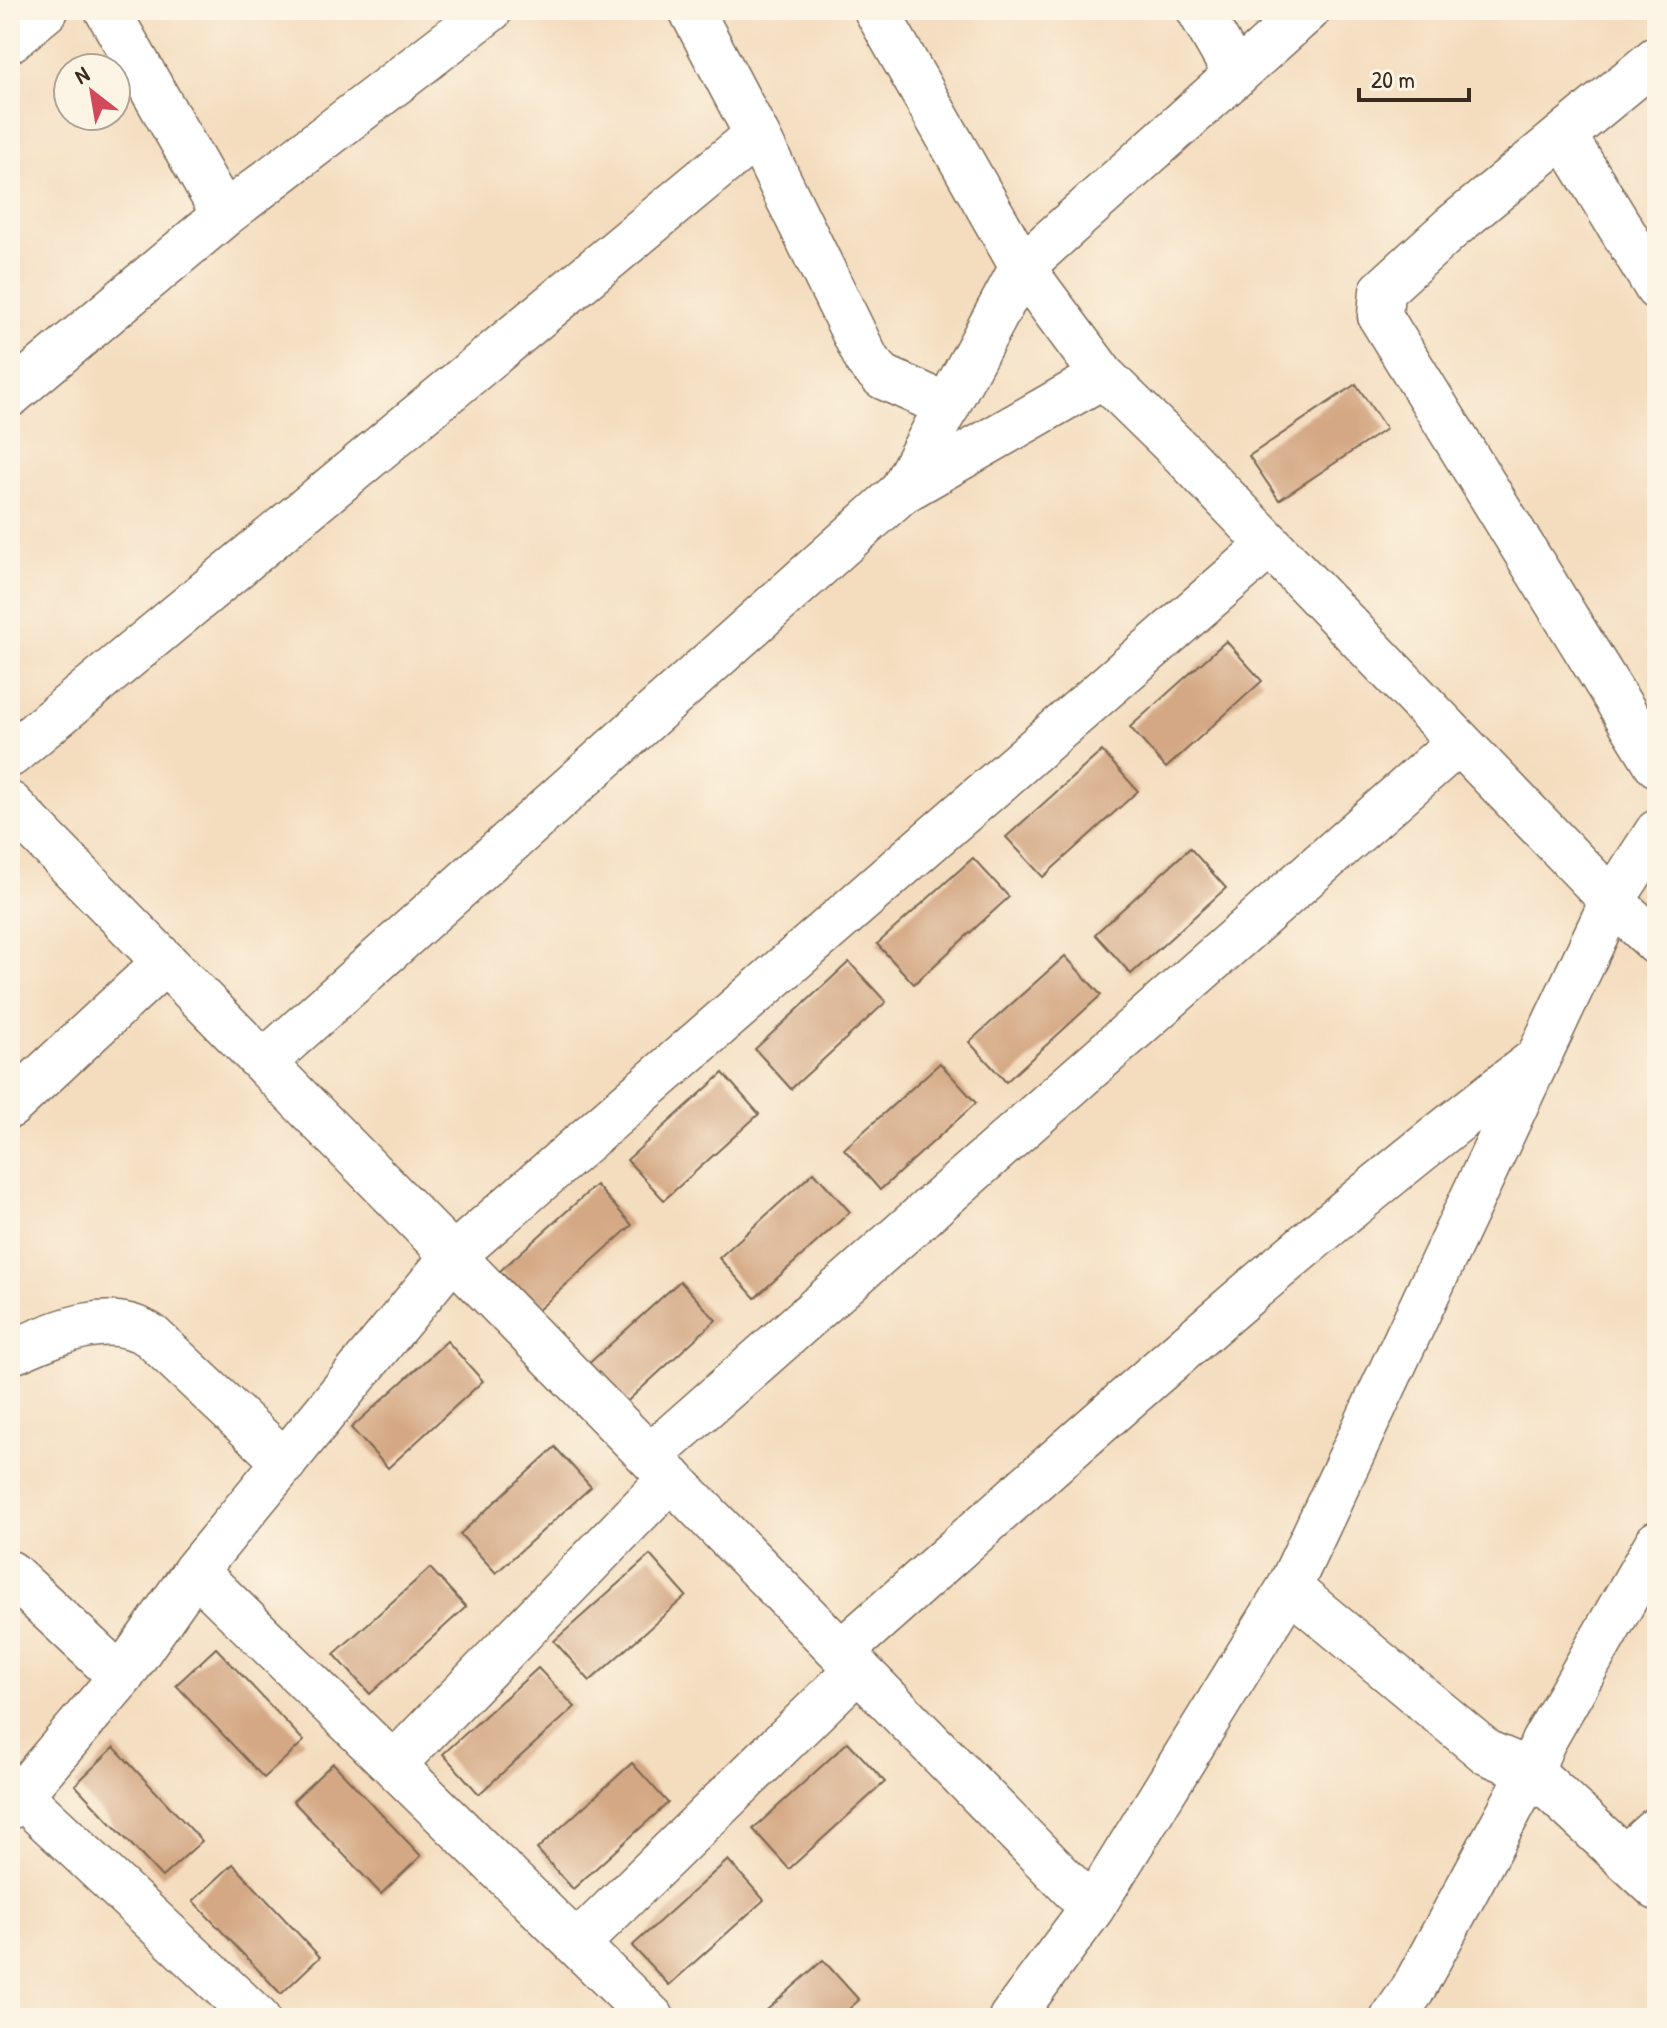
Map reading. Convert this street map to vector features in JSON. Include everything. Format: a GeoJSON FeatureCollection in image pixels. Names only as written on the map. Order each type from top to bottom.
{"type":"FeatureCollection","features":[{"type":"Feature","properties":{"kind":"street"},"geometry":{"type":"LineString","coordinates":[[10,40],[46,10]]}},
{"type":"Feature","properties":{"kind":"street"},"geometry":{"type":"LineString","coordinates":[[107,10],[224,215]]}},
{"type":"Feature","properties":{"kind":"street"},"geometry":{"type":"LineString","coordinates":[[10,395],[224,215],[490,10]]}},
{"type":"Feature","properties":{"kind":"street"},"geometry":{"type":"LineString","coordinates":[[691,10],[757,135],[868,362],[883,377],[948,406]]}},
{"type":"Feature","properties":{"kind":"street"},"geometry":{"type":"LineString","coordinates":[[876,10],[1022,267],[1103,376],[1183,454],[1612,901],[1657,943]]}},
{"type":"Feature","properties":{"kind":"street"},"geometry":{"type":"LineString","coordinates":[[1199,10],[1236,75]]}},
{"type":"Feature","properties":{"kind":"street"},"geometry":{"type":"LineString","coordinates":[[901,492],[1022,267],[1308,10]]}},
{"type":"Feature","properties":{"kind":"street"},"geometry":{"type":"LineString","coordinates":[[1657,58],[1451,228],[1382,291],[1380,316],[1657,765]]}},
{"type":"Feature","properties":{"kind":"street"},"geometry":{"type":"LineString","coordinates":[[10,755],[757,135]]}},
{"type":"Feature","properties":{"kind":"street"},"geometry":{"type":"LineString","coordinates":[[1564,135],[1657,288]]}},
{"type":"Feature","properties":{"kind":"street"},"geometry":{"type":"LineString","coordinates":[[264,1062],[901,492],[1103,376]]}},
{"type":"Feature","properties":{"kind":"street"},"geometry":{"type":"LineString","coordinates":[[257,2018],[15,1801],[121,1677],[195,1571],[453,1256],[1270,545]]}},
{"type":"Feature","properties":{"kind":"street"},"geometry":{"type":"LineString","coordinates":[[394,1764],[660,1467],[1459,742]]}},
{"type":"Feature","properties":{"kind":"street"},"geometry":{"type":"LineString","coordinates":[[10,804],[1092,1908]]}},
{"type":"Feature","properties":{"kind":"street"},"geometry":{"type":"LineString","coordinates":[[1011,2018],[1092,1908],[1289,1588],[1612,901],[1657,832]]}},
{"type":"Feature","properties":{"kind":"street"},"geometry":{"type":"LineString","coordinates":[[10,1106],[165,962]]}},
{"type":"Feature","properties":{"kind":"street"},"geometry":{"type":"LineString","coordinates":[[577,1944],[849,1660],[1256,1284],[1435,1136],[1540,1056]]}},
{"type":"Feature","properties":{"kind":"street"},"geometry":{"type":"LineString","coordinates":[[10,1353],[71,1329],[107,1322],[137,1326],[285,1462]]}},
{"type":"Feature","properties":{"kind":"street"},"geometry":{"type":"LineString","coordinates":[[1393,2018],[1412,1991],[1531,1771],[1543,1742],[1657,1543]]}},
{"type":"Feature","properties":{"kind":"street"},"geometry":{"type":"LineString","coordinates":[[195,1571],[652,2018]]}},
{"type":"Feature","properties":{"kind":"street"},"geometry":{"type":"LineString","coordinates":[[10,1573],[121,1677]]}},
{"type":"Feature","properties":{"kind":"street"},"geometry":{"type":"LineString","coordinates":[[1289,1588],[1488,1753],[1531,1771],[1657,1888]]}},
{"type":"Feature","properties":{"kind":"street"},"geometry":{"type":"LineString","coordinates":[[1624,1858],[1657,1829]]}},
{"type":"Feature","properties":{"kind":"building"},"geometry":{"type":"Polygon","coordinates":[[[1356,384],[1386,429],[1279,500],[1249,456],[1356,384]]]}},
{"type":"Feature","properties":{"kind":"building"},"geometry":{"type":"Polygon","coordinates":[[[1226,641],[1262,681],[1166,768],[1130,727],[1226,641]]]}},
{"type":"Feature","properties":{"kind":"building"},"geometry":{"type":"Polygon","coordinates":[[[1102,751],[1138,791],[1043,877],[1006,837],[1102,751]]]}},
{"type":"Feature","properties":{"kind":"building"},"geometry":{"type":"Polygon","coordinates":[[[1190,848],[1226,888],[1131,974],[1095,934],[1190,848]]]}},
{"type":"Feature","properties":{"kind":"building"},"geometry":{"type":"Polygon","coordinates":[[[973,858],[1009,897],[914,984],[877,944],[973,858]]]}},
{"type":"Feature","properties":{"kind":"building"},"geometry":{"type":"Polygon","coordinates":[[[1065,956],[1101,995],[1006,1082],[969,1042],[1065,956]]]}},
{"type":"Feature","properties":{"kind":"building"},"geometry":{"type":"Polygon","coordinates":[[[849,962],[886,1002],[791,1089],[755,1049],[849,962]]]}},
{"type":"Feature","properties":{"kind":"building"},"geometry":{"type":"Polygon","coordinates":[[[940,1063],[976,1103],[880,1190],[844,1149],[940,1063]]]}},
{"type":"Feature","properties":{"kind":"building"},"geometry":{"type":"Polygon","coordinates":[[[723,1073],[759,1114],[664,1200],[627,1160],[723,1073]]]}},
{"type":"Feature","properties":{"kind":"building"},"geometry":{"type":"Polygon","coordinates":[[[814,1172],[850,1212],[755,1298],[719,1258],[814,1172]]]}},
{"type":"Feature","properties":{"kind":"building"},"geometry":{"type":"Polygon","coordinates":[[[596,1185],[632,1225],[537,1311],[500,1271],[596,1185]]]}},
{"type":"Feature","properties":{"kind":"building"},"geometry":{"type":"Polygon","coordinates":[[[680,1281],[716,1320],[621,1407],[585,1367],[680,1281]]]}},
{"type":"Feature","properties":{"kind":"building"},"geometry":{"type":"Polygon","coordinates":[[[447,1341],[483,1381],[388,1468],[351,1428],[447,1341]]]}},
{"type":"Feature","properties":{"kind":"building"},"geometry":{"type":"Polygon","coordinates":[[[555,1447],[591,1487],[496,1573],[460,1534],[555,1447]]]}},
{"type":"Feature","properties":{"kind":"building"},"geometry":{"type":"Polygon","coordinates":[[[650,1555],[686,1596],[590,1681],[554,1641],[650,1555]]]}},
{"type":"Feature","properties":{"kind":"building"},"geometry":{"type":"Polygon","coordinates":[[[430,1568],[466,1607],[370,1694],[334,1654],[430,1568]]]}},
{"type":"Feature","properties":{"kind":"building"},"geometry":{"type":"Polygon","coordinates":[[[216,1648],[304,1741],[264,1778],[176,1685],[216,1648]]]}},
{"type":"Feature","properties":{"kind":"building"},"geometry":{"type":"Polygon","coordinates":[[[538,1668],[575,1707],[479,1794],[443,1754],[538,1668]]]}},
{"type":"Feature","properties":{"kind":"building"},"geometry":{"type":"Polygon","coordinates":[[[848,1742],[885,1782],[789,1869],[753,1829],[848,1742]]]}},
{"type":"Feature","properties":{"kind":"building"},"geometry":{"type":"Polygon","coordinates":[[[114,1747],[202,1841],[162,1877],[75,1785],[114,1747]]]}},
{"type":"Feature","properties":{"kind":"building"},"geometry":{"type":"Polygon","coordinates":[[[333,1763],[421,1856],[381,1894],[293,1801],[333,1763]]]}},
{"type":"Feature","properties":{"kind":"building"},"geometry":{"type":"Polygon","coordinates":[[[632,1763],[668,1803],[573,1889],[537,1849],[632,1763]]]}},
{"type":"Feature","properties":{"kind":"building"},"geometry":{"type":"Polygon","coordinates":[[[728,1860],[764,1900],[669,1985],[632,1946],[728,1860]]]}},
{"type":"Feature","properties":{"kind":"building"},"geometry":{"type":"Polygon","coordinates":[[[233,1864],[320,1957],[281,1994],[193,1901],[233,1864]]]}},
{"type":"Feature","properties":{"kind":"building"},"geometry":{"type":"Polygon","coordinates":[[[823,1960],[859,2000],[839,2018],[758,2018],[823,1960]]]}}]}
